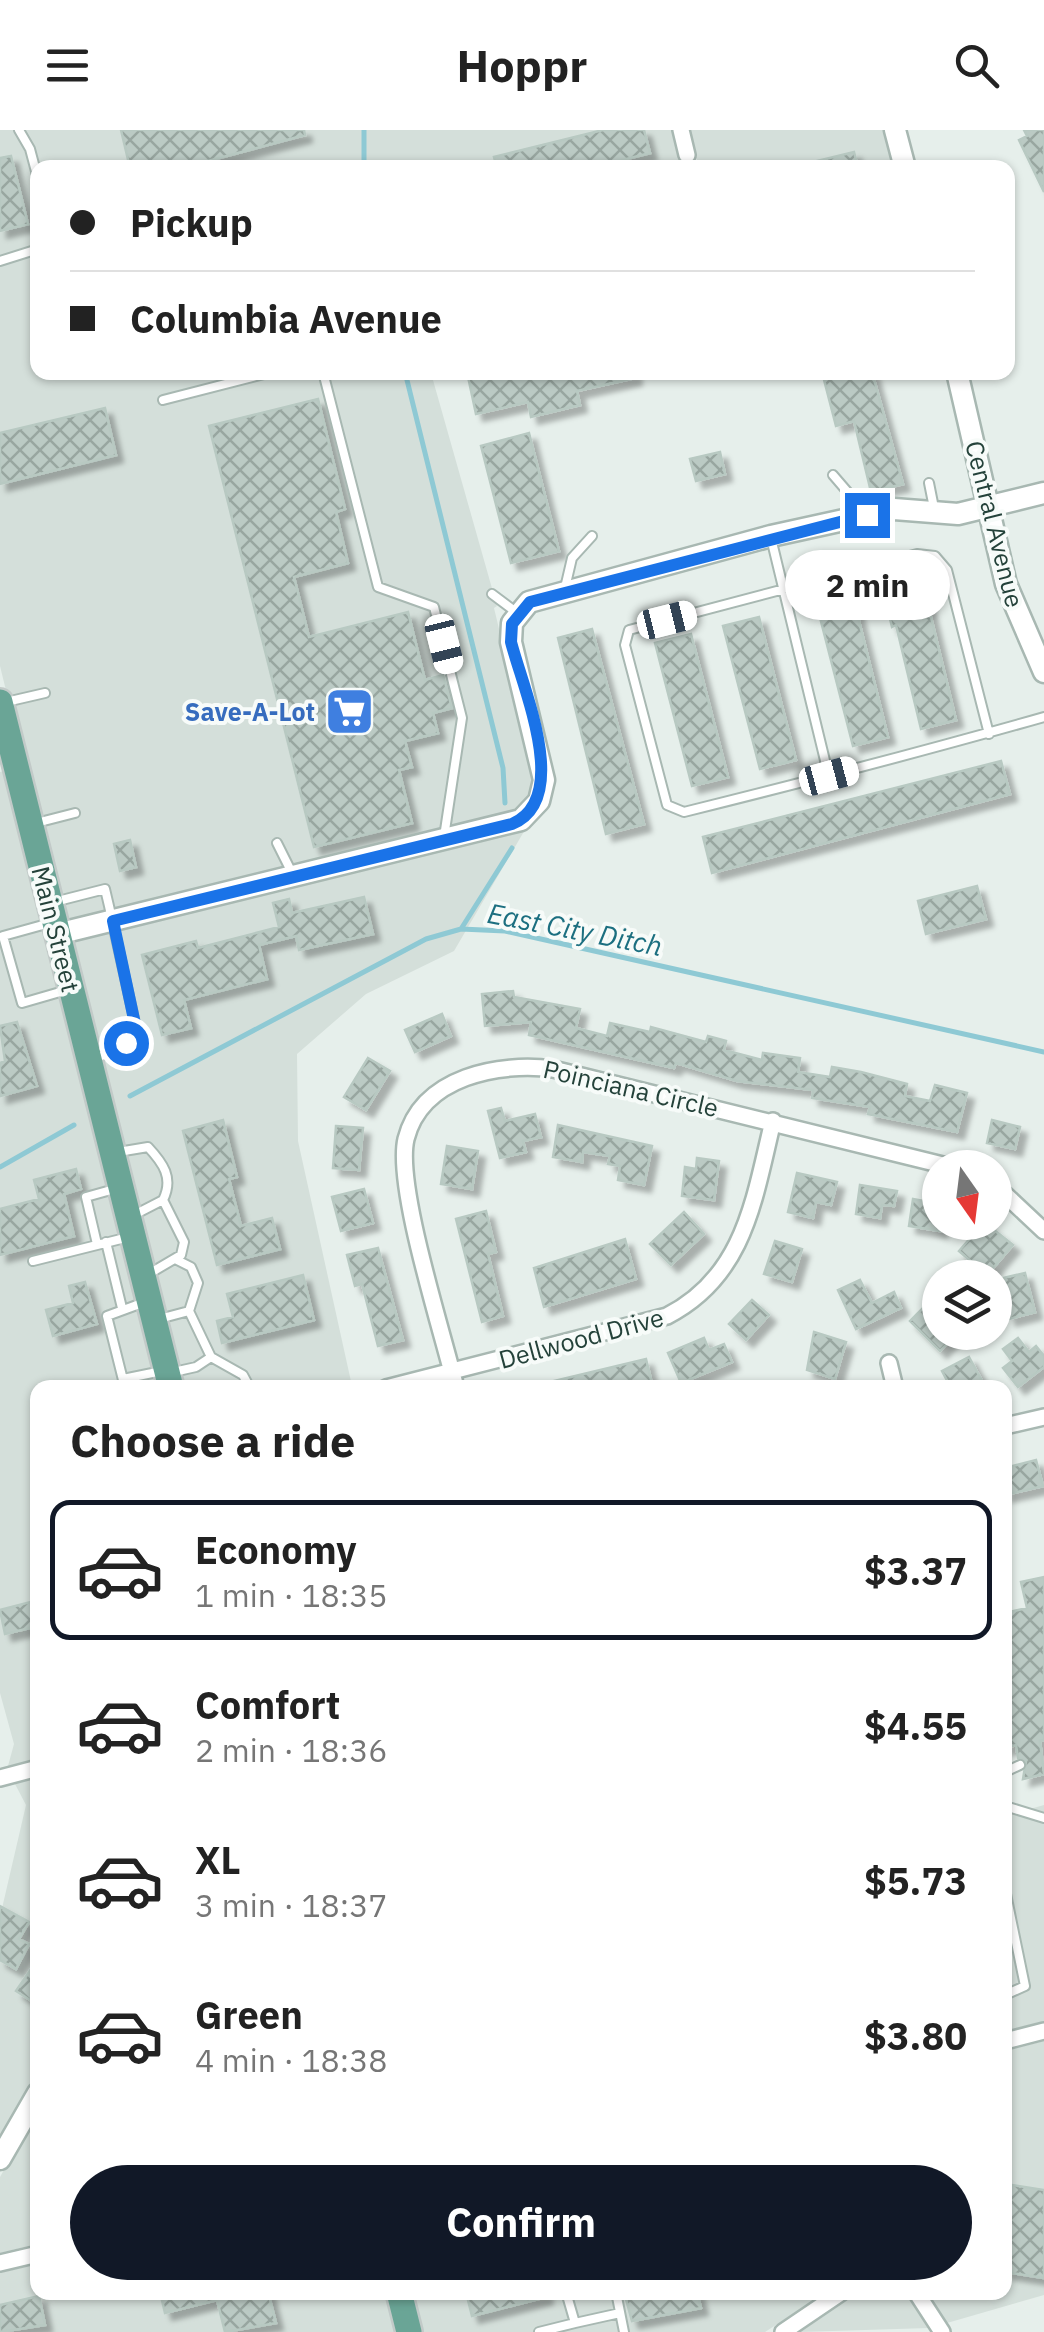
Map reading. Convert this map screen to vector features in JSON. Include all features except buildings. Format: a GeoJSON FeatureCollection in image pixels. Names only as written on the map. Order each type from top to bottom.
{"type":"FeatureCollection","features":[{"type":"Feature","properties":{"kind":"main road","name":"Main Street"},"geometry":{"type":"LineString","coordinates":[[0,703],[7,760],[30,825],[169,1377]]}},
{"type":"Feature","properties":{"kind":"main road"},"geometry":{"type":"LineString","coordinates":[[401,2300],[409,2332]]}},
{"type":"Feature","properties":{"kind":"street"},"geometry":{"type":"LineString","coordinates":[[681,130],[686,154]]}},
{"type":"Feature","properties":{"kind":"street"},"geometry":{"type":"LineString","coordinates":[[895,130],[903,160]]}},
{"type":"Feature","properties":{"kind":"street","name":"Central Avenue"},"geometry":{"type":"LineString","coordinates":[[958,380],[1006,584],[1044,672]]}},
{"type":"Feature","properties":{"kind":"street"},"geometry":{"type":"LineString","coordinates":[[54,920],[113,921],[522,820],[542,792],[543,769],[511,642],[518,613],[530,602],[771,536],[867,515],[907,508],[958,514],[1044,493]]}},
{"type":"Feature","properties":{"kind":"street","name":"Poinciana Circle"},"geometry":{"type":"LineString","coordinates":[[454,1380],[404,1179],[406,1138],[432,1098],[478,1073],[501,1066],[528,1066],[773,1121],[922,1159]]}},
{"type":"Feature","properties":{"kind":"street","name":"Dellwood Drive"},"geometry":{"type":"LineString","coordinates":[[454,1380],[667,1316],[705,1293],[732,1260],[749,1219],[773,1121]]}},
{"type":"Feature","properties":{"kind":"street"},"geometry":{"type":"LineString","coordinates":[[1012,1201],[1044,1231]]}},
{"type":"Feature","properties":{"kind":"street"},"geometry":{"type":"LineString","coordinates":[[889,1363],[893,1380]]}},
{"type":"Feature","properties":{"kind":"street"},"geometry":{"type":"LineString","coordinates":[[1012,1424],[1044,1417]]}},
{"type":"Feature","properties":{"kind":"street"},"geometry":{"type":"LineString","coordinates":[[0,1778],[30,1770]]}},
{"type":"Feature","properties":{"kind":"street"},"geometry":{"type":"LineString","coordinates":[[1012,2038],[1044,2031]]}},
{"type":"Feature","properties":{"kind":"street"},"geometry":{"type":"LineString","coordinates":[[0,2159],[30,2107]]}},
{"type":"Feature","properties":{"kind":"street"},"geometry":{"type":"LineString","coordinates":[[0,2263],[30,2256]]}},
{"type":"Feature","properties":{"kind":"street"},"geometry":{"type":"LineString","coordinates":[[782,2332],[830,2300]]}},
{"type":"Feature","properties":{"kind":"street"},"geometry":{"type":"LineString","coordinates":[[921,2300],[942,2332]]}},
{"type":"Feature","properties":{"kind":"lane"},"geometry":{"type":"LineString","coordinates":[[19,130],[30,160]]}},
{"type":"Feature","properties":{"kind":"lane"},"geometry":{"type":"LineString","coordinates":[[0,261],[30,252]]}},
{"type":"Feature","properties":{"kind":"lane"},"geometry":{"type":"LineString","coordinates":[[164,400],[241,380]]}},
{"type":"Feature","properties":{"kind":"lane"},"geometry":{"type":"LineString","coordinates":[[325,380],[378,587],[434,608],[444,644],[462,718],[443,840]]}},
{"type":"Feature","properties":{"kind":"lane"},"geometry":{"type":"LineString","coordinates":[[833,475],[867,515]]}},
{"type":"Feature","properties":{"kind":"lane"},"geometry":{"type":"LineString","coordinates":[[928,483],[936,513]]}},
{"type":"Feature","properties":{"kind":"lane"},"geometry":{"type":"LineString","coordinates":[[565,591],[572,558],[592,536]]}},
{"type":"Feature","properties":{"kind":"lane"},"geometry":{"type":"LineString","coordinates":[[771,536],[829,776]]}},
{"type":"Feature","properties":{"kind":"lane"},"geometry":{"type":"LineString","coordinates":[[988,734],[946,570],[935,556],[917,554],[629,630],[624,645],[667,805],[684,812],[829,776],[988,734],[1044,717]]}},
{"type":"Feature","properties":{"kind":"lane"},"geometry":{"type":"LineString","coordinates":[[492,594],[518,613]]}},
{"type":"Feature","properties":{"kind":"lane"},"geometry":{"type":"LineString","coordinates":[[0,703],[45,693]]}},
{"type":"Feature","properties":{"kind":"lane"},"geometry":{"type":"LineString","coordinates":[[30,825],[75,814]]}},
{"type":"Feature","properties":{"kind":"lane"},"geometry":{"type":"LineString","coordinates":[[277,843],[294,877]]}},
{"type":"Feature","properties":{"kind":"lane"},"geometry":{"type":"LineString","coordinates":[[72,989],[22,1003],[3,936],[54,920],[105,890],[135,1024],[119,1050],[90,1060]]}},
{"type":"Feature","properties":{"kind":"lane"},"geometry":{"type":"LineString","coordinates":[[32,1260],[102,1243],[132,1227],[164,1200],[168,1183],[164,1164],[148,1147],[114,1153]]}},
{"type":"Feature","properties":{"kind":"lane"},"geometry":{"type":"LineString","coordinates":[[122,1187],[86,1197],[122,1308]]}},
{"type":"Feature","properties":{"kind":"lane"},"geometry":{"type":"LineString","coordinates":[[150,1299],[184,1242],[164,1200]]}},
{"type":"Feature","properties":{"kind":"lane"},"geometry":{"type":"LineString","coordinates":[[176,1260],[191,1267],[198,1283],[188,1312]]}},
{"type":"Feature","properties":{"kind":"lane"},"geometry":{"type":"LineString","coordinates":[[123,1380],[107,1316],[150,1299],[188,1312],[211,1356],[245,1380]]}},
{"type":"Feature","properties":{"kind":"lane"},"geometry":{"type":"LineString","coordinates":[[169,1377],[211,1356]]}},
{"type":"Feature","properties":{"kind":"lane"},"geometry":{"type":"LineString","coordinates":[[1012,1769],[1020,1765]]}},
{"type":"Feature","properties":{"kind":"lane"},"geometry":{"type":"LineString","coordinates":[[1012,1808],[1044,1818]]}},
{"type":"Feature","properties":{"kind":"lane"},"geometry":{"type":"LineString","coordinates":[[1012,1923],[1025,1986],[1012,1992]]}},
{"type":"Feature","properties":{"kind":"lane"},"geometry":{"type":"LineString","coordinates":[[568,2300],[574,2324]]}},
{"type":"Feature","properties":{"kind":"lane"},"geometry":{"type":"LineString","coordinates":[[618,2300],[624,2332]]}},
{"type":"Feature","properties":{"kind":"lane"},"geometry":{"type":"LineString","coordinates":[[539,2332],[620,2313]]}},
{"type":"Feature","properties":{"kind":"shaded area"},"geometry":{"type":"Polygon","coordinates":[[[0,130],[672,130],[680,160],[30,160],[30,380],[433,380],[497,606],[494,608],[535,779],[531,796],[517,811],[63,923],[0,666],[0,130]]]}},
{"type":"Feature","properties":{"kind":"shaded area"},"geometry":{"type":"Polygon","coordinates":[[[690,130],[884,130],[891,160],[697,160],[690,130]]]}},
{"type":"Feature","properties":{"kind":"shaded area"},"geometry":{"type":"Polygon","coordinates":[[[7,770],[47,947],[52,947],[160,1380],[30,1380],[30,1761],[8,1766],[14,1744],[0,1693],[0,772],[7,770]]]}},
{"type":"Feature","properties":{"kind":"shaded area"},"geometry":{"type":"Polygon","coordinates":[[[526,828],[454,951],[366,994],[297,1054],[298,1141],[351,1380],[178,1380],[68,943],[526,828]]]}},
{"type":"Feature","properties":{"kind":"shaded area"},"geometry":{"type":"Polygon","coordinates":[[[30,1780],[30,2087],[0,2140],[0,1917],[26,1805],[15,1784],[30,1780]]]}},
{"type":"Feature","properties":{"kind":"shaded area"},"geometry":{"type":"Polygon","coordinates":[[[1044,1805],[1044,2021],[1012,2029],[1012,1814],[1044,1805]]]}},
{"type":"Feature","properties":{"kind":"shaded area"},"geometry":{"type":"Polygon","coordinates":[[[1044,2041],[1044,2295],[947,2323],[931,2300],[1012,2300],[1012,2049],[1044,2041]]]}},
{"type":"Feature","properties":{"kind":"shaded area"},"geometry":{"type":"Polygon","coordinates":[[[30,2123],[30,2246],[0,2253],[0,2177],[30,2123]]]}},
{"type":"Feature","properties":{"kind":"shaded area"},"geometry":{"type":"Polygon","coordinates":[[[30,2266],[30,2300],[392,2300],[400,2332],[0,2332],[0,2273],[30,2266]]]}},
{"type":"Feature","properties":{"kind":"shaded area"},"geometry":{"type":"Polygon","coordinates":[[[410,2300],[814,2300],[765,2332],[418,2332],[410,2300]]]}},
{"type":"Feature","properties":{"kind":"shaded area"},"geometry":{"type":"Polygon","coordinates":[[[848,2300],[910,2300],[929,2328],[800,2332],[848,2300]]]}},
{"type":"Feature","properties":{"kind":"waterway"},"geometry":{"type":"LineString","coordinates":[[364,130],[364,160]]}},
{"type":"Feature","properties":{"kind":"waterway"},"geometry":{"type":"LineString","coordinates":[[407,380],[503,768],[505,803]]}},
{"type":"Feature","properties":{"kind":"waterway"},"geometry":{"type":"LineString","coordinates":[[461,929],[512,848]]}},
{"type":"Feature","properties":{"kind":"waterway","name":"East City Ditch"},"geometry":{"type":"LineString","coordinates":[[130,1096],[426,939],[461,929],[505,931],[1044,1052]]}},
{"type":"Feature","properties":{"kind":"waterway","name":"East City Ditch"},"geometry":{"type":"LineString","coordinates":[[0,1167],[74,1125]]}},
{"type":"Feature","properties":{"kind":"place","name":"Save-A-Lot"},"geometry":{"type":"Point","coordinates":[350,711]}},
{"type":"Feature","properties":{"kind":"route"},"geometry":{"type":"LineString","coordinates":[[126,1043],[135,1024],[113,921],[512,824],[534,809],[542,792],[543,769],[511,642],[512,624],[530,602],[771,536],[867,515]]}}]}
